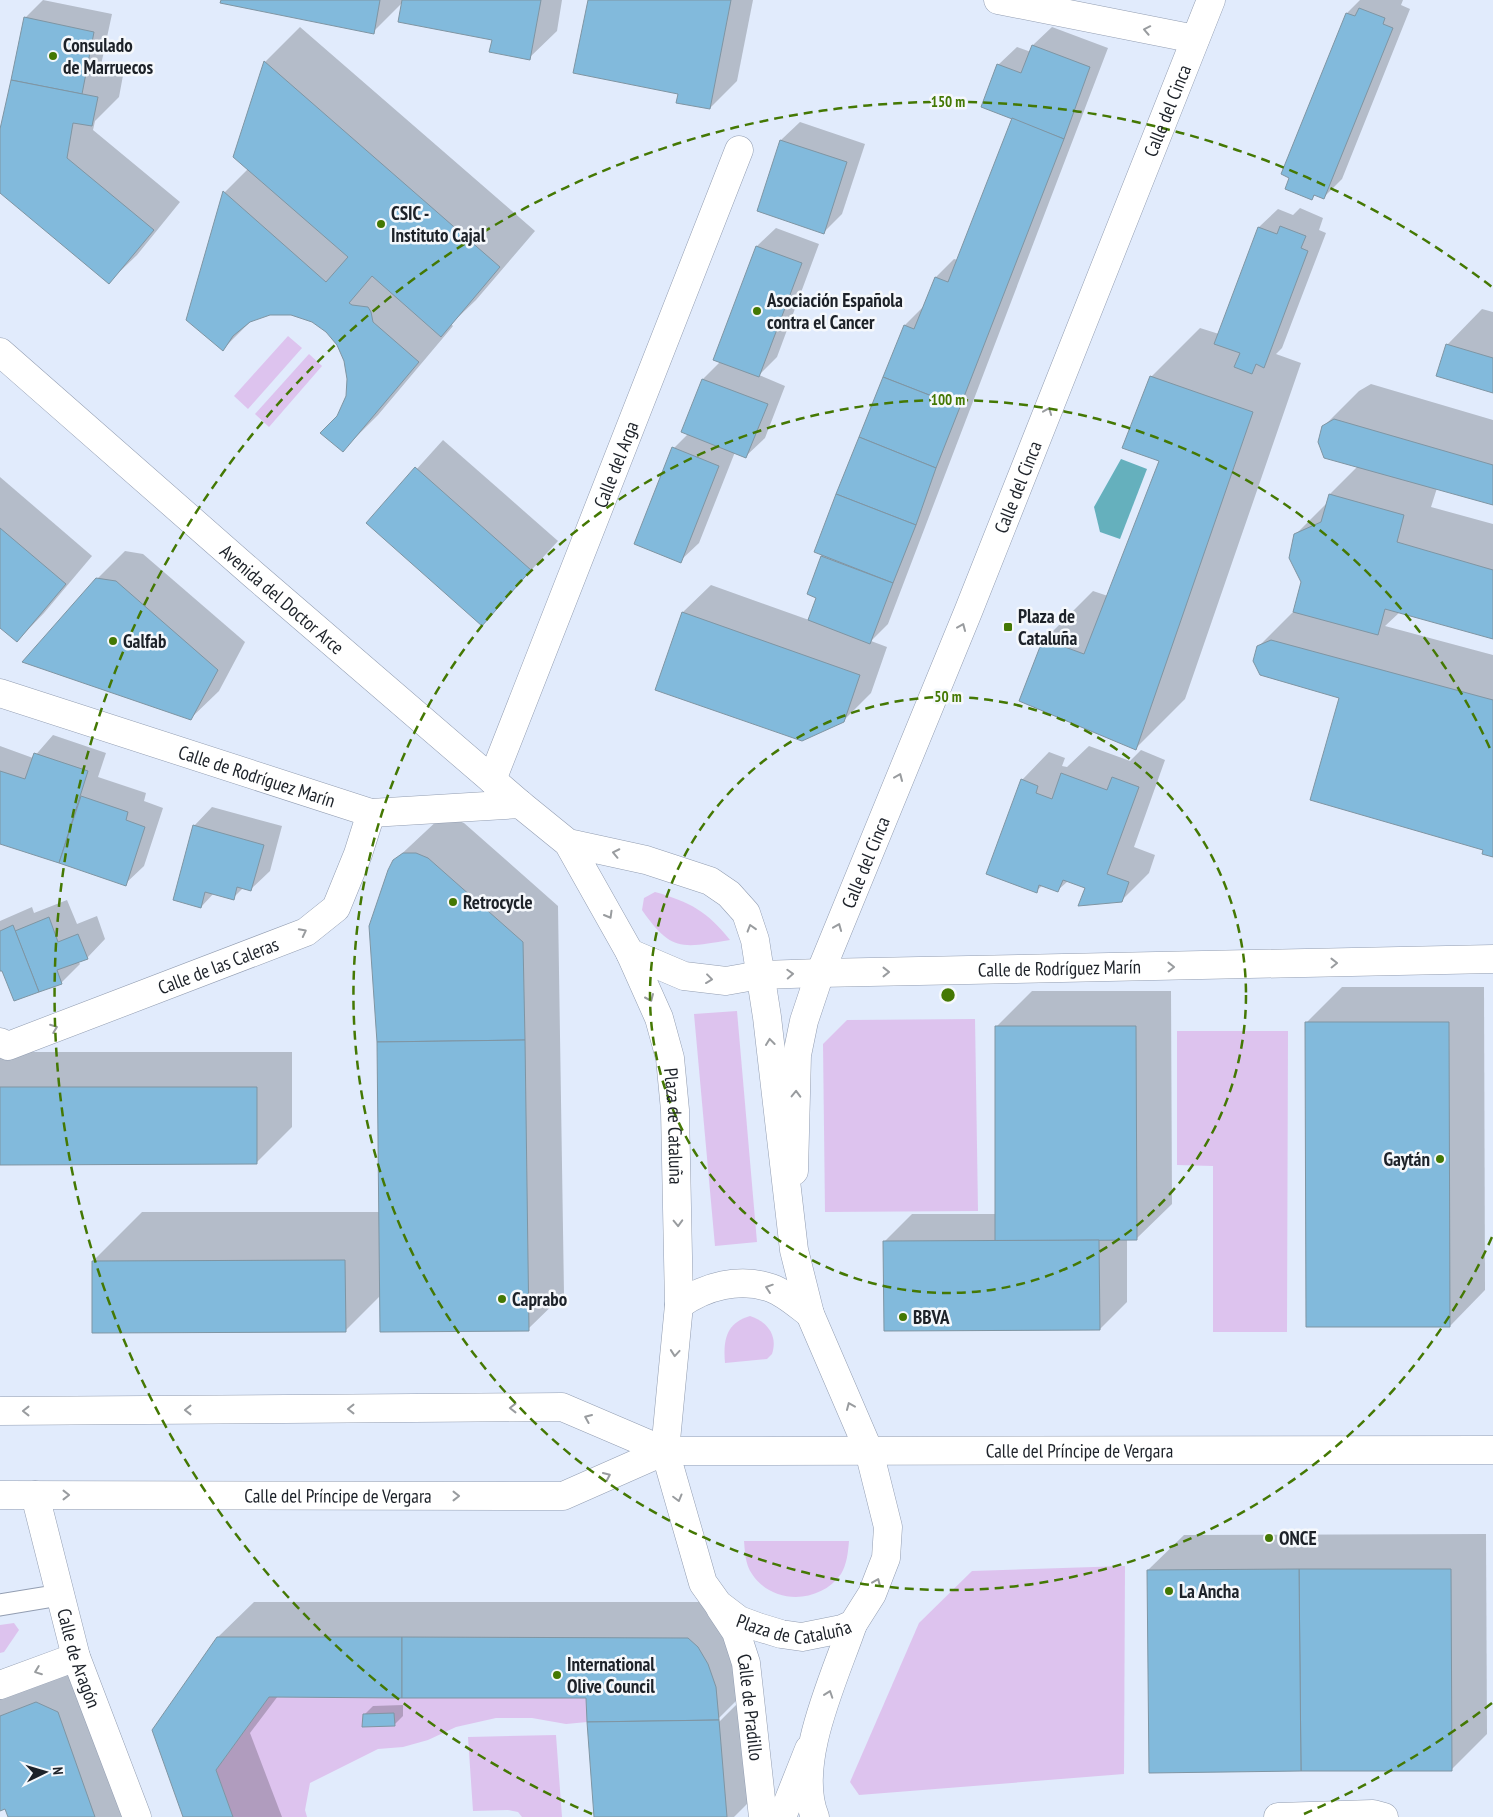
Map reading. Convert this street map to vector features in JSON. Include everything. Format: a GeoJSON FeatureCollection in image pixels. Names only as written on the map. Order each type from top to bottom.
{"type":"FeatureCollection","features":[{"type":"Feature","properties":{"kind":"street"},"geometry":{"type":"LineString","coordinates":[[998,0],[1195,39]]}},
{"type":"Feature","properties":{"kind":"street","name":"Calle del Cinca"},"geometry":{"type":"LineString","coordinates":[[820,973],[968,612],[1211,0]]}},
{"type":"Feature","properties":{"kind":"street","name":"Calle del Arga"},"geometry":{"type":"LineString","coordinates":[[492,780],[739,150]]}},
{"type":"Feature","properties":{"kind":"street","name":"Avenida del Doctor Arce"},"geometry":{"type":"LineString","coordinates":[[0,352],[492,780],[568,843],[630,953]]}},
{"type":"Feature","properties":{"kind":"street","name":"Calle de Rodríguez Marín"},"geometry":{"type":"LineString","coordinates":[[0,693],[371,813],[520,804]]}},
{"type":"Feature","properties":{"kind":"street","name":"Calle de las Caleras"},"geometry":{"type":"LineString","coordinates":[[0,1042],[8,1046],[306,932],[336,908],[358,854],[371,813]]}},
{"type":"Feature","properties":{"kind":"street","name":"Avenida del Doctor Arce"},"geometry":{"type":"LineString","coordinates":[[568,843],[646,860],[710,881],[730,894],[746,913],[755,940],[760,975]]}},
{"type":"Feature","properties":{"kind":"street","name":"Calle de Rodríguez Marín"},"geometry":{"type":"LineString","coordinates":[[630,953],[684,976],[726,981],[760,975],[820,973],[1493,959]]}},
{"type":"Feature","properties":{"kind":"street","name":"Plaza de Cataluña"},"geometry":{"type":"LineString","coordinates":[[630,953],[659,1018],[670,1058],[675,1110],[679,1305],[665,1451],[703,1583],[718,1604],[739,1620],[781,1634],[802,1637],[853,1624],[872,1594],[886,1558],[888,1527],[869,1451],[810,1314],[794,1250],[768,1017],[760,975]]}},
{"type":"Feature","properties":{"kind":"street","name":"Plaza de Cataluña"},"geometry":{"type":"LineString","coordinates":[[792,1230],[797,1055],[804,1021],[820,973]]}},
{"type":"Feature","properties":{"kind":"street"},"geometry":{"type":"LineString","coordinates":[[679,1305],[695,1293],[715,1287],[732,1283],[752,1284],[772,1288],[810,1314]]}},
{"type":"Feature","properties":{"kind":"street","name":"Calle del Príncipe de Vergara"},"geometry":{"type":"LineString","coordinates":[[0,1411],[562,1407],[665,1451],[1493,1450]]}},
{"type":"Feature","properties":{"kind":"street","name":"Calle del Príncipe de Vergara"},"geometry":{"type":"LineString","coordinates":[[0,1495],[562,1496],[665,1451]]}},
{"type":"Feature","properties":{"kind":"street","name":"Calle de Aragón"},"geometry":{"type":"LineString","coordinates":[[35,1495],[76,1657],[137,1817]]}},
{"type":"Feature","properties":{"kind":"street","name":"Calle de Pradillo"},"geometry":{"type":"LineString","coordinates":[[718,1604],[736,1632],[746,1663],[763,1817]]}},
{"type":"Feature","properties":{"kind":"street"},"geometry":{"type":"LineString","coordinates":[[782,1817],[813,1740],[853,1624]]}},
{"type":"Feature","properties":{"kind":"street"},"geometry":{"type":"LineString","coordinates":[[0,1685],[76,1657]]}},
{"type":"Feature","properties":{"kind":"street"},"geometry":{"type":"LineString","coordinates":[[813,1740],[809,1783],[811,1807],[815,1817]]}},
{"type":"Feature","properties":{"kind":"street"},"geometry":{"type":"LineString","coordinates":[[1278,1817],[1373,1814],[1384,1817]]}},
{"type":"Feature","properties":{"kind":"lane"},"geometry":{"type":"LineString","coordinates":[[0,1604],[60,1595]]}},
{"type":"Feature","properties":{"kind":"shaded area"},"geometry":{"type":"Polygon","coordinates":[[[288,336],[302,348],[248,409],[234,396],[288,336]]]}},
{"type":"Feature","properties":{"kind":"shaded area"},"geometry":{"type":"Polygon","coordinates":[[[309,354],[322,366],[269,427],[255,414],[309,354]]]}},
{"type":"Feature","properties":{"kind":"shaded area"},"geometry":{"type":"Polygon","coordinates":[[[655,892],[697,909],[714,922],[730,940],[689,945],[679,944],[670,940],[661,934],[642,910],[644,898],[655,892]]]}},
{"type":"Feature","properties":{"kind":"shaded area"},"geometry":{"type":"Polygon","coordinates":[[[737,1011],[757,1242],[715,1246],[694,1014],[737,1011]]]}},
{"type":"Feature","properties":{"kind":"shaded area"},"geometry":{"type":"Polygon","coordinates":[[[975,1019],[978,1211],[825,1212],[823,1044],[847,1020],[975,1019]]]}},
{"type":"Feature","properties":{"kind":"shaded area"},"geometry":{"type":"Polygon","coordinates":[[[1177,1031],[1288,1031],[1287,1332],[1213,1332],[1213,1166],[1177,1165],[1177,1031]]]}},
{"type":"Feature","properties":{"kind":"shaded area"},"geometry":{"type":"Polygon","coordinates":[[[750,1316],[762,1322],[770,1330],[774,1341],[772,1354],[767,1359],[725,1363],[726,1340],[731,1328],[742,1319],[750,1316]]]}},
{"type":"Feature","properties":{"kind":"shaded area"},"geometry":{"type":"Polygon","coordinates":[[[744,1541],[849,1541],[845,1566],[832,1584],[821,1591],[796,1597],[783,1596],[761,1584],[748,1566],[744,1541]]]}},
{"type":"Feature","properties":{"kind":"shaded area"},"geometry":{"type":"Polygon","coordinates":[[[1125,1566],[1124,1774],[859,1795],[850,1782],[919,1623],[972,1571],[1125,1566]]]}},
{"type":"Feature","properties":{"kind":"shaded area"},"geometry":{"type":"Polygon","coordinates":[[[14,1623],[19,1630],[4,1652],[0,1653],[0,1625],[14,1623]]]}},
{"type":"Feature","properties":{"kind":"shaded area"},"geometry":{"type":"Polygon","coordinates":[[[269,1697],[586,1698],[587,1722],[566,1724],[532,1718],[496,1718],[456,1727],[428,1740],[403,1747],[378,1749],[310,1783],[305,1810],[307,1817],[233,1817],[216,1770],[269,1697]]]}},
{"type":"Feature","properties":{"kind":"shaded area"},"geometry":{"type":"Polygon","coordinates":[[[556,1735],[562,1817],[522,1817],[518,1812],[508,1810],[473,1811],[468,1737],[556,1735]]]}},
{"type":"Feature","properties":{"kind":"water"},"geometry":{"type":"Polygon","coordinates":[[[1121,459],[1147,469],[1120,539],[1100,532],[1094,507],[1121,459]]]}},
{"type":"Feature","properties":{"kind":"building"},"geometry":{"type":"Polygon","coordinates":[[[221,0],[380,0],[374,34],[220,3],[221,0]]]}},
{"type":"Feature","properties":{"kind":"building"},"geometry":{"type":"Polygon","coordinates":[[[402,0],[541,0],[530,60],[489,52],[492,40],[398,22],[402,0]]]}},
{"type":"Feature","properties":{"kind":"building"},"geometry":{"type":"Polygon","coordinates":[[[588,0],[731,0],[710,109],[676,103],[678,94],[573,73],[588,0]]]}},
{"type":"Feature","properties":{"kind":"building"},"geometry":{"type":"Polygon","coordinates":[[[1359,8],[1385,18],[1383,24],[1393,28],[1324,199],[1314,195],[1312,200],[1285,189],[1289,178],[1281,174],[1346,13],[1355,16],[1359,8]]]}},
{"type":"Feature","properties":{"kind":"building","name":"Consulado de Marruecos"},"geometry":{"type":"Polygon","coordinates":[[[24,17],[94,32],[82,94],[11,80],[24,17]]]}},
{"type":"Feature","properties":{"kind":"building"},"geometry":{"type":"Polygon","coordinates":[[[1032,45],[1090,67],[1064,139],[981,107],[997,64],[1021,73],[1032,45]]]}},
{"type":"Feature","properties":{"kind":"building","name":"CSIC - Instituto Cajal"},"geometry":{"type":"Polygon","coordinates":[[[264,61],[500,267],[441,337],[372,276],[349,303],[368,307],[373,322],[419,362],[343,452],[320,433],[337,416],[346,396],[347,379],[344,361],[337,345],[326,332],[312,322],[291,315],[270,315],[250,322],[233,336],[223,351],[186,320],[223,191],[326,282],[348,257],[233,157],[264,61]]]}},
{"type":"Feature","properties":{"kind":"building"},"geometry":{"type":"Polygon","coordinates":[[[11,80],[98,97],[92,126],[73,123],[67,158],[154,230],[109,284],[0,193],[0,129],[11,80]]]}},
{"type":"Feature","properties":{"kind":"building"},"geometry":{"type":"Polygon","coordinates":[[[1012,118],[1064,139],[960,407],[883,377],[904,325],[914,329],[935,277],[948,282],[1012,118]]]}},
{"type":"Feature","properties":{"kind":"building"},"geometry":{"type":"Polygon","coordinates":[[[780,140],[847,162],[824,234],[757,211],[780,140]]]}},
{"type":"Feature","properties":{"kind":"building"},"geometry":{"type":"Polygon","coordinates":[[[1280,226],[1306,236],[1301,248],[1308,251],[1264,368],[1256,364],[1252,374],[1234,367],[1240,353],[1214,344],[1258,227],[1277,234],[1280,226]]]}},
{"type":"Feature","properties":{"kind":"building","name":"Asociación Española contra el Cancer"},"geometry":{"type":"Polygon","coordinates":[[[756,246],[802,263],[759,377],[713,360],[756,246]]]}},
{"type":"Feature","properties":{"kind":"building"},"geometry":{"type":"Polygon","coordinates":[[[1446,344],[1493,358],[1493,393],[1436,376],[1446,344]]]}},
{"type":"Feature","properties":{"kind":"building"},"geometry":{"type":"Polygon","coordinates":[[[1150,376],[1253,412],[1136,750],[1019,701],[1043,639],[1084,654],[1159,461],[1122,448],[1150,376]]]}},
{"type":"Feature","properties":{"kind":"building"},"geometry":{"type":"Polygon","coordinates":[[[883,377],[960,407],[936,468],[859,437],[883,377]]]}},
{"type":"Feature","properties":{"kind":"building"},"geometry":{"type":"Polygon","coordinates":[[[702,379],[768,404],[746,458],[681,432],[702,379]]]}},
{"type":"Feature","properties":{"kind":"building"},"geometry":{"type":"Polygon","coordinates":[[[1334,419],[1493,465],[1493,505],[1324,458],[1318,442],[1322,426],[1334,419]]]}},
{"type":"Feature","properties":{"kind":"building"},"geometry":{"type":"Polygon","coordinates":[[[859,437],[936,468],[916,525],[836,494],[859,437]]]}},
{"type":"Feature","properties":{"kind":"building"},"geometry":{"type":"Polygon","coordinates":[[[672,447],[719,466],[681,563],[634,544],[672,447]]]}},
{"type":"Feature","properties":{"kind":"building"},"geometry":{"type":"Polygon","coordinates":[[[415,467],[531,570],[482,626],[366,523],[415,467]]]}},
{"type":"Feature","properties":{"kind":"building"},"geometry":{"type":"Polygon","coordinates":[[[836,494],[916,525],[893,583],[814,552],[836,494]]]}},
{"type":"Feature","properties":{"kind":"building"},"geometry":{"type":"Polygon","coordinates":[[[1329,494],[1404,515],[1397,542],[1493,570],[1493,639],[1385,609],[1378,635],[1293,612],[1301,582],[1289,558],[1294,534],[1321,522],[1329,494]]]}},
{"type":"Feature","properties":{"kind":"building"},"geometry":{"type":"Polygon","coordinates":[[[0,528],[66,584],[17,642],[0,628],[0,528]]]}},
{"type":"Feature","properties":{"kind":"building"},"geometry":{"type":"Polygon","coordinates":[[[821,556],[893,583],[870,644],[808,620],[816,598],[807,594],[821,556]]]}},
{"type":"Feature","properties":{"kind":"building","name":"Galfab"},"geometry":{"type":"Polygon","coordinates":[[[96,578],[116,581],[218,670],[191,720],[22,662],[96,578]]]}},
{"type":"Feature","properties":{"kind":"building"},"geometry":{"type":"Polygon","coordinates":[[[682,612],[860,675],[844,722],[802,741],[655,690],[682,612]]]}},
{"type":"Feature","properties":{"kind":"building"},"geometry":{"type":"Polygon","coordinates":[[[1271,640],[1493,700],[1493,857],[1482,854],[1483,850],[1310,800],[1339,698],[1260,675],[1253,661],[1257,646],[1271,640]]]}},
{"type":"Feature","properties":{"kind":"building"},"geometry":{"type":"Polygon","coordinates":[[[34,753],[88,771],[59,863],[0,844],[0,771],[25,779],[34,753]]]}},
{"type":"Feature","properties":{"kind":"building"},"geometry":{"type":"Polygon","coordinates":[[[1061,773],[1107,790],[1112,777],[1139,787],[1107,874],[1129,882],[1122,902],[1078,906],[1085,888],[1063,880],[1058,892],[1039,885],[1037,893],[986,874],[1021,779],[1038,786],[1036,793],[1052,799],[1061,773]]]}},
{"type":"Feature","properties":{"kind":"building"},"geometry":{"type":"Polygon","coordinates":[[[81,796],[128,812],[126,820],[145,827],[126,886],[59,863],[81,796]]]}},
{"type":"Feature","properties":{"kind":"building"},"geometry":{"type":"Polygon","coordinates":[[[193,825],[264,845],[251,891],[237,887],[234,900],[205,892],[201,908],[173,900],[193,825]]]}},
{"type":"Feature","properties":{"kind":"building"},"geometry":{"type":"Polygon","coordinates":[[[403,853],[416,853],[428,858],[523,942],[525,1040],[377,1042],[369,926],[388,870],[393,860],[403,853]]]}},
{"type":"Feature","properties":{"kind":"building"},"geometry":{"type":"Polygon","coordinates":[[[49,917],[58,942],[78,934],[88,959],[57,970],[62,984],[39,992],[15,931],[49,917]]]}},
{"type":"Feature","properties":{"kind":"building"},"geometry":{"type":"Polygon","coordinates":[[[13,925],[39,992],[14,1001],[2,971],[0,971],[0,931],[13,925]]]}},
{"type":"Feature","properties":{"kind":"building"},"geometry":{"type":"Polygon","coordinates":[[[1305,1022],[1449,1022],[1450,1327],[1306,1327],[1305,1022]]]}},
{"type":"Feature","properties":{"kind":"building"},"geometry":{"type":"Polygon","coordinates":[[[995,1026],[1136,1026],[1137,1240],[995,1241],[995,1026]]]}},
{"type":"Feature","properties":{"kind":"building"},"geometry":{"type":"Polygon","coordinates":[[[525,1040],[529,1331],[380,1332],[377,1042],[525,1040]]]}},
{"type":"Feature","properties":{"kind":"building"},"geometry":{"type":"Polygon","coordinates":[[[0,1087],[257,1087],[257,1164],[0,1165],[0,1087]]]}},
{"type":"Feature","properties":{"kind":"building"},"geometry":{"type":"Polygon","coordinates":[[[1099,1240],[1100,1330],[884,1331],[883,1241],[1099,1240]]]}},
{"type":"Feature","properties":{"kind":"building"},"geometry":{"type":"Polygon","coordinates":[[[345,1260],[346,1332],[92,1333],[92,1261],[345,1260]]]}},
{"type":"Feature","properties":{"kind":"building"},"geometry":{"type":"Polygon","coordinates":[[[1299,1569],[1451,1569],[1452,1771],[1301,1771],[1299,1569]]]}},
{"type":"Feature","properties":{"kind":"building"},"geometry":{"type":"Polygon","coordinates":[[[1299,1569],[1301,1771],[1149,1773],[1147,1570],[1299,1569]]]}},
{"type":"Feature","properties":{"kind":"building"},"geometry":{"type":"Polygon","coordinates":[[[217,1637],[402,1637],[402,1698],[269,1697],[216,1770],[233,1817],[183,1817],[152,1730],[217,1637]]]}},
{"type":"Feature","properties":{"kind":"building","name":"International Olive Council"},"geometry":{"type":"Polygon","coordinates":[[[402,1637],[688,1638],[698,1647],[708,1664],[716,1687],[719,1720],[587,1722],[586,1698],[402,1698],[402,1637]]]}},
{"type":"Feature","properties":{"kind":"building"},"geometry":{"type":"Polygon","coordinates":[[[36,1702],[58,1712],[95,1817],[8,1817],[5,1809],[0,1811],[0,1716],[36,1702]]]}},
{"type":"Feature","properties":{"kind":"building"},"geometry":{"type":"Polygon","coordinates":[[[394,1713],[395,1726],[362,1727],[363,1714],[394,1713]]]}},
{"type":"Feature","properties":{"kind":"building"},"geometry":{"type":"Polygon","coordinates":[[[719,1720],[727,1817],[594,1817],[587,1722],[719,1720]]]}},
{"type":"Feature","properties":{"kind":"place","name":"Consulado de Marruecos"},"geometry":{"type":"Point","coordinates":[53,56]}},
{"type":"Feature","properties":{"kind":"place","name":"CSIC - Instituto Cajal"},"geometry":{"type":"Point","coordinates":[381,224]}},
{"type":"Feature","properties":{"kind":"place","name":"Asociación Española contra el Cancer"},"geometry":{"type":"Point","coordinates":[757,311]}},
{"type":"Feature","properties":{"kind":"place","name":"Plaza de Cataluña"},"geometry":{"type":"Point","coordinates":[1008,627]}},
{"type":"Feature","properties":{"kind":"place","name":"Galfab"},"geometry":{"type":"Point","coordinates":[113,641]}},
{"type":"Feature","properties":{"kind":"place","name":"Retrocycle"},"geometry":{"type":"Point","coordinates":[453,902]}},
{"type":"Feature","properties":{"kind":"place","name":"Gaytán"},"geometry":{"type":"Point","coordinates":[1440,1159]}},
{"type":"Feature","properties":{"kind":"place","name":"Caprabo"},"geometry":{"type":"Point","coordinates":[502,1299]}},
{"type":"Feature","properties":{"kind":"place","name":"BBVA"},"geometry":{"type":"Point","coordinates":[903,1317]}},
{"type":"Feature","properties":{"kind":"place","name":"ONCE"},"geometry":{"type":"Point","coordinates":[1269,1538]}},
{"type":"Feature","properties":{"kind":"place","name":"La Ancha"},"geometry":{"type":"Point","coordinates":[1169,1591]}},
{"type":"Feature","properties":{"kind":"place","name":"International Olive Council"},"geometry":{"type":"Point","coordinates":[557,1675]}}]}
